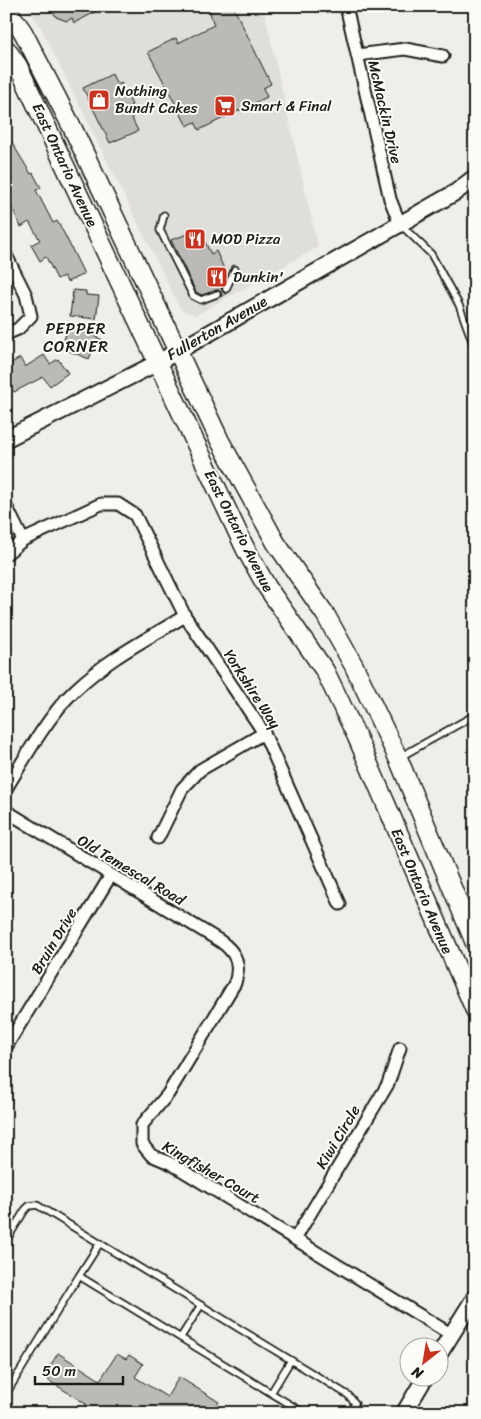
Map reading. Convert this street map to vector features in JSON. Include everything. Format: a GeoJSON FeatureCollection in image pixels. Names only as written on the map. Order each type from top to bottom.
{"type":"FeatureCollection","features":[{"type":"Feature","properties":{"kind":"main road","name":"East Ontario Avenue"},"geometry":{"type":"LineString","coordinates":[[6,8],[23,32],[78,138],[220,441],[276,543],[325,614],[403,755],[475,943]]}},
{"type":"Feature","properties":{"kind":"main road"},"geometry":{"type":"LineString","coordinates":[[6,35],[29,67],[41,67]]}},
{"type":"Feature","properties":{"kind":"main road","name":"East Ontario Avenue"},"geometry":{"type":"LineString","coordinates":[[6,49],[18,66],[244,548],[267,587],[325,672],[357,737],[475,1010]]}},
{"type":"Feature","properties":{"kind":"main road","name":"Fullerton Avenue"},"geometry":{"type":"LineString","coordinates":[[6,439],[157,363],[456,192],[475,177]]}},
{"type":"Feature","properties":{"kind":"main road"},"geometry":{"type":"LineString","coordinates":[[448,1341],[475,1297]]}},
{"type":"Feature","properties":{"kind":"main road"},"geometry":{"type":"LineString","coordinates":[[404,1413],[420,1386]]}},
{"type":"Feature","properties":{"kind":"street","name":"McMackin Drive"},"geometry":{"type":"LineString","coordinates":[[346,6],[390,200],[400,224]]}},
{"type":"Feature","properties":{"kind":"street"},"geometry":{"type":"LineString","coordinates":[[357,55],[405,49],[443,56]]}},
{"type":"Feature","properties":{"kind":"street"},"geometry":{"type":"LineString","coordinates":[[6,255],[26,295],[31,316],[18,329],[6,334]]}},
{"type":"Feature","properties":{"kind":"street","name":"Yorkshire Way"},"geometry":{"type":"LineString","coordinates":[[24,540],[101,504],[118,504],[135,515],[186,616],[264,733],[340,904]]}},
{"type":"Feature","properties":{"kind":"street"},"geometry":{"type":"LineString","coordinates":[[6,506],[24,540],[6,554]]}},
{"type":"Feature","properties":{"kind":"street"},"geometry":{"type":"LineString","coordinates":[[6,789],[45,728],[72,692],[114,658],[186,616]]}},
{"type":"Feature","properties":{"kind":"street"},"geometry":{"type":"LineString","coordinates":[[158,838],[182,789],[200,770],[264,733]]}},
{"type":"Feature","properties":{"kind":"street","name":"Old Temescal Road"},"geometry":{"type":"LineString","coordinates":[[6,811],[230,948],[237,958]]}},
{"type":"Feature","properties":{"kind":"street","name":"Bruin Drive"},"geometry":{"type":"LineString","coordinates":[[6,1047],[111,875]]}},
{"type":"Feature","properties":{"kind":"street","name":"Kingfisher Court"},"geometry":{"type":"LineString","coordinates":[[237,958],[239,971],[235,983],[168,1094],[142,1125],[142,1144],[151,1156],[172,1164],[452,1335]]}},
{"type":"Feature","properties":{"kind":"street","name":"Kiwi Circle"},"geometry":{"type":"LineString","coordinates":[[295,1239],[388,1084],[400,1048]]}},
{"type":"Feature","properties":{"kind":"lane"},"geometry":{"type":"LineString","coordinates":[[164,215],[160,230],[194,296],[201,300],[217,294]]}},
{"type":"Feature","properties":{"kind":"lane"},"geometry":{"type":"LineString","coordinates":[[400,224],[431,254],[459,305],[475,349]]}},
{"type":"Feature","properties":{"kind":"lane"},"geometry":{"type":"LineString","coordinates":[[226,289],[235,269]]}},
{"type":"Feature","properties":{"kind":"lane"},"geometry":{"type":"LineString","coordinates":[[403,755],[475,715]]}},
{"type":"Feature","properties":{"kind":"lane"},"geometry":{"type":"LineString","coordinates":[[6,1241],[25,1210],[33,1204],[37,1204],[352,1398],[354,1408],[351,1413]]}},
{"type":"Feature","properties":{"kind":"lane"},"geometry":{"type":"LineString","coordinates":[[6,1394],[100,1243]]}},
{"type":"Feature","properties":{"kind":"lane"},"geometry":{"type":"LineString","coordinates":[[79,1276],[304,1413]]}},
{"type":"Feature","properties":{"kind":"lane"},"geometry":{"type":"LineString","coordinates":[[181,1337],[200,1305]]}},
{"type":"Feature","properties":{"kind":"lane"},"geometry":{"type":"LineString","coordinates":[[271,1392],[290,1360]]}},
{"type":"Feature","properties":{"kind":"shaded area"},"geometry":{"type":"Polygon","coordinates":[[[26,6],[263,6],[318,247],[196,315],[181,310],[40,26],[26,6]]]}},
{"type":"Feature","properties":{"kind":"building"},"geometry":{"type":"Polygon","coordinates":[[[50,6],[107,6],[74,23],[72,18],[67,21],[56,17],[50,6]]]}},
{"type":"Feature","properties":{"kind":"building"},"geometry":{"type":"Polygon","coordinates":[[[217,6],[233,6],[271,84],[263,88],[267,97],[199,130],[195,122],[187,126],[148,52],[176,38],[178,43],[214,25],[209,10],[217,6]]]}},
{"type":"Feature","properties":{"kind":"building"},"geometry":{"type":"Polygon","coordinates":[[[112,74],[117,85],[121,83],[132,105],[127,108],[138,131],[110,143],[83,88],[112,74]]]}},
{"type":"Feature","properties":{"kind":"building"},"geometry":{"type":"Polygon","coordinates":[[[6,133],[31,174],[33,173],[41,188],[36,190],[53,223],[57,221],[65,235],[84,274],[67,282],[64,276],[57,279],[46,257],[40,261],[31,245],[40,240],[29,222],[21,227],[6,195],[6,133]]]}},
{"type":"Feature","properties":{"kind":"building"},"geometry":{"type":"Polygon","coordinates":[[[199,230],[211,254],[216,251],[226,273],[223,275],[225,280],[221,289],[224,293],[228,293],[220,297],[222,293],[218,290],[202,295],[196,292],[171,240],[199,230]]]}},
{"type":"Feature","properties":{"kind":"building"},"geometry":{"type":"Polygon","coordinates":[[[73,290],[86,291],[86,295],[99,296],[96,319],[70,316],[73,290]]]}},
{"type":"Feature","properties":{"kind":"building"},"geometry":{"type":"Polygon","coordinates":[[[69,326],[103,340],[99,352],[93,349],[89,359],[69,351],[76,347],[63,342],[69,326]]]}},
{"type":"Feature","properties":{"kind":"building"},"geometry":{"type":"Polygon","coordinates":[[[44,355],[50,364],[58,359],[68,373],[50,386],[43,377],[14,392],[12,390],[6,394],[6,366],[20,358],[25,367],[44,355]]]}},
{"type":"Feature","properties":{"kind":"building"},"geometry":{"type":"Polygon","coordinates":[[[58,1353],[100,1380],[117,1354],[126,1359],[129,1355],[143,1364],[135,1377],[167,1397],[179,1377],[219,1402],[212,1413],[81,1413],[86,1404],[48,1380],[53,1371],[49,1368],[58,1353]]]}},
{"type":"Feature","properties":{"kind":"place","name":"Nothing Bundt Cakes"},"geometry":{"type":"Point","coordinates":[99,100]}},
{"type":"Feature","properties":{"kind":"place","name":"Smart & Final"},"geometry":{"type":"Point","coordinates":[225,106]}},
{"type":"Feature","properties":{"kind":"place","name":"MOD Pizza"},"geometry":{"type":"Point","coordinates":[195,239]}},
{"type":"Feature","properties":{"kind":"place","name":"Dunkin'"},"geometry":{"type":"Point","coordinates":[217,277]}},
{"type":"Feature","properties":{"kind":"district","name":"PEPPER CORNER"},"geometry":{"type":"Point","coordinates":[76,337]}}]}
